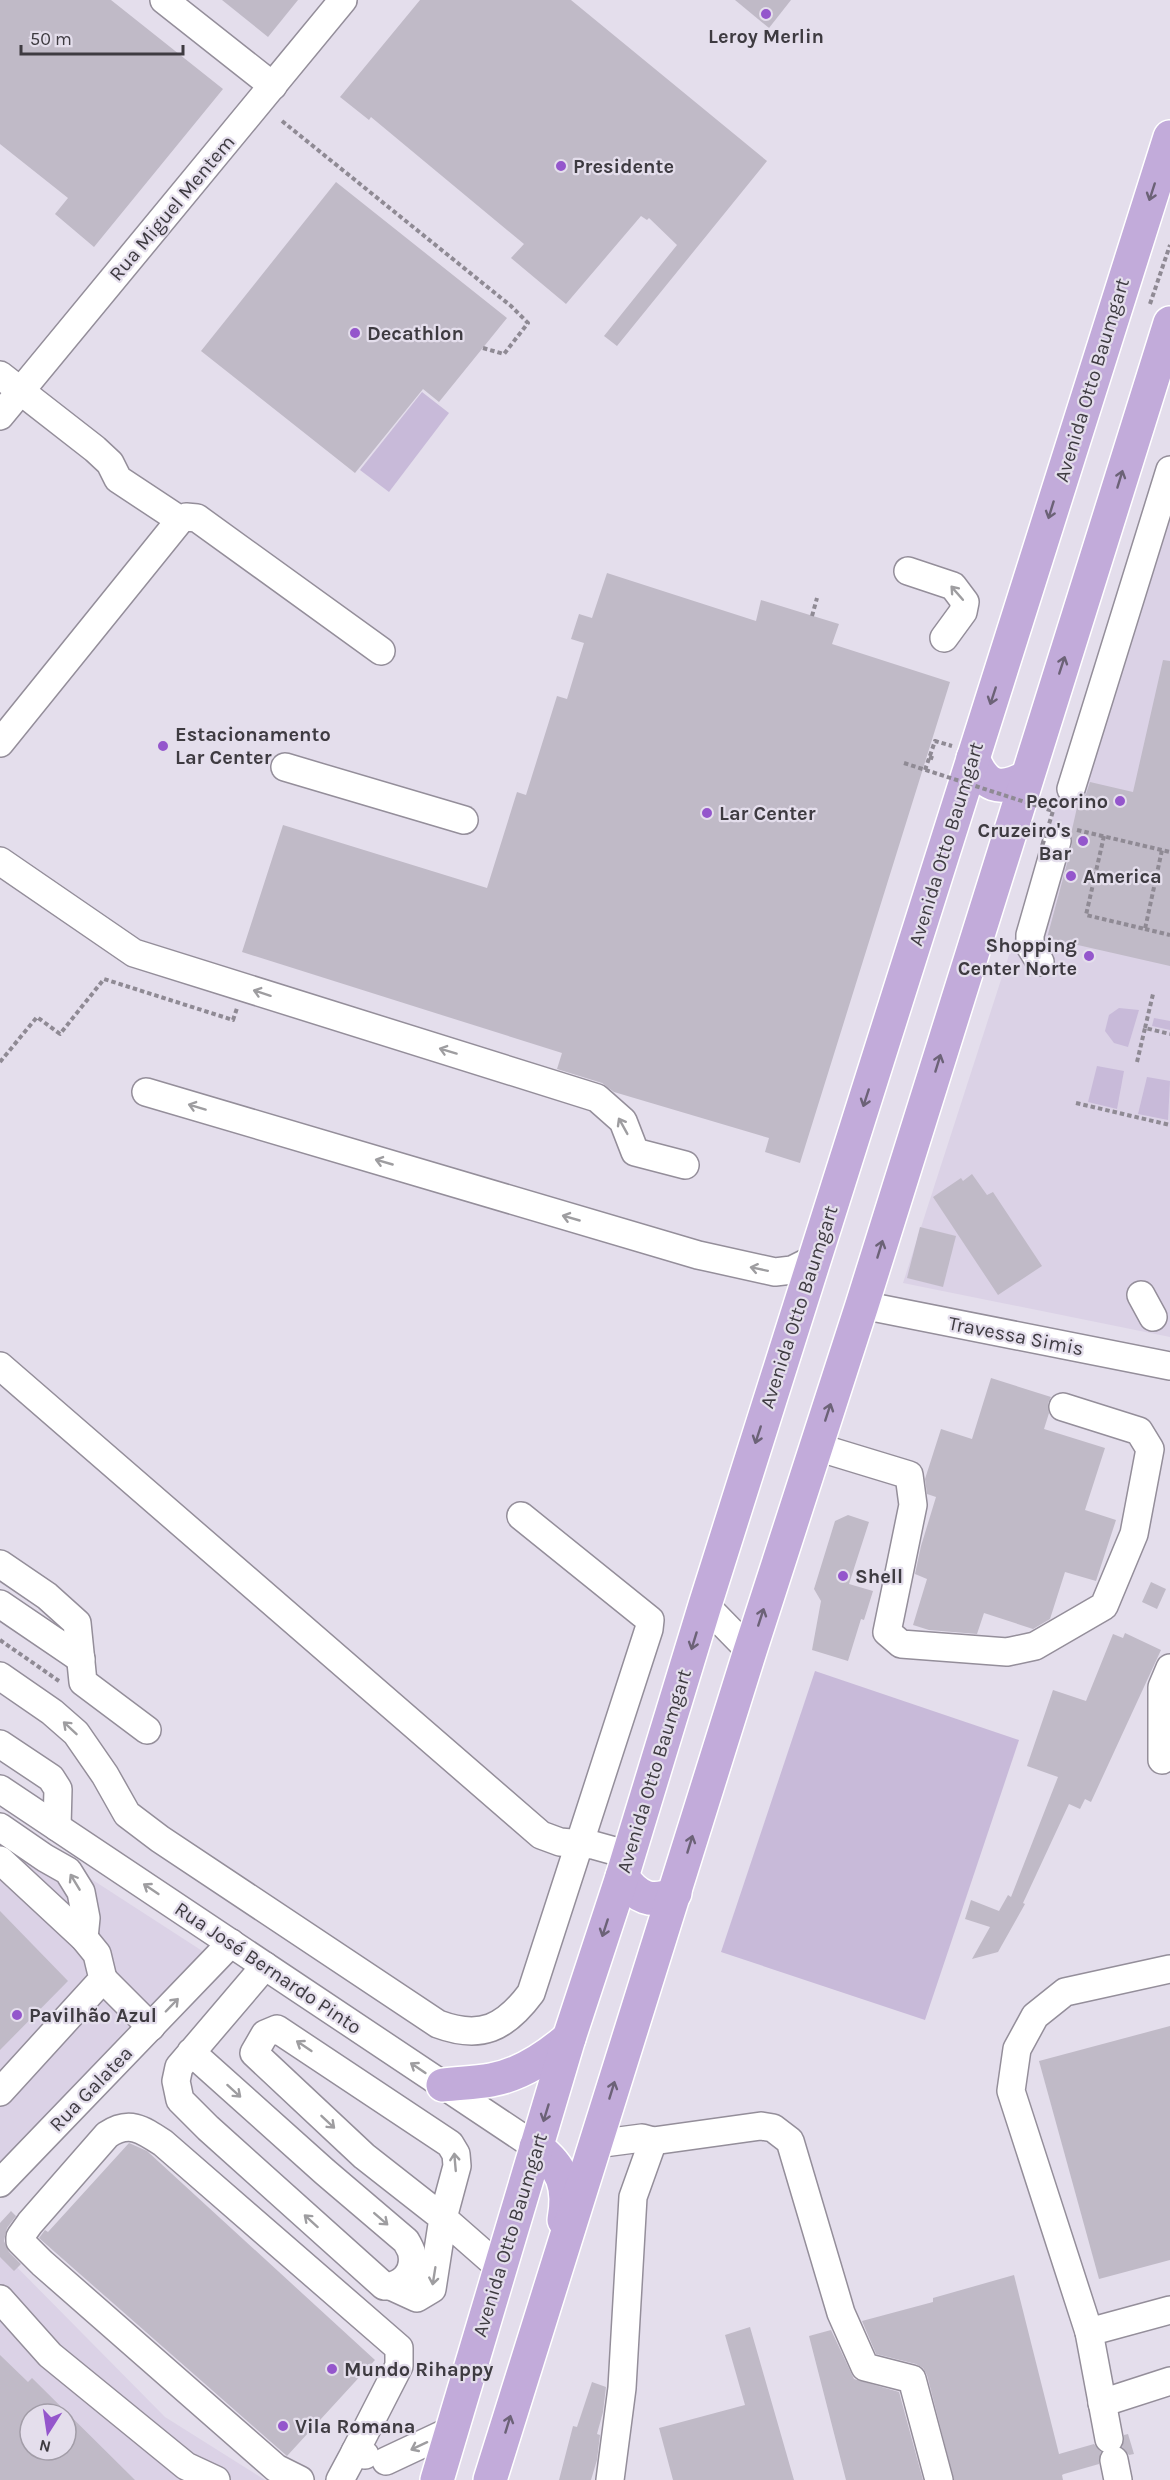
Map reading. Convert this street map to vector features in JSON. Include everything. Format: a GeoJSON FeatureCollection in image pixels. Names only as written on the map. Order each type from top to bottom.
{"type":"FeatureCollection","features":[{"type":"Feature","properties":{"kind":"main road","name":"Avenida Otto Baumgart"},"geometry":{"type":"LineString","coordinates":[[437,2480],[569,2038],[626,1866],[705,1605],[959,803],[962,756],[1170,137]]}},
{"type":"Feature","properties":{"kind":"main road"},"geometry":{"type":"LineString","coordinates":[[490,2480],[1170,323]]}},
{"type":"Feature","properties":{"kind":"main road"},"geometry":{"type":"LineString","coordinates":[[962,756],[980,776],[994,785],[1010,786],[1027,777]]}},
{"type":"Feature","properties":{"kind":"main road"},"geometry":{"type":"LineString","coordinates":[[959,803],[972,795],[991,796],[1003,804],[1013,821]]}},
{"type":"Feature","properties":{"kind":"main road"},"geometry":{"type":"LineString","coordinates":[[626,1866],[632,1890],[648,1898],[663,1899],[675,1893]]}},
{"type":"Feature","properties":{"kind":"main road"},"geometry":{"type":"LineString","coordinates":[[443,2085],[491,2080],[519,2070],[548,2056],[569,2038]]}},
{"type":"Feature","properties":{"kind":"main road"},"geometry":{"type":"LineString","coordinates":[[536,2147],[548,2156],[558,2169],[565,2184],[567,2201],[561,2239],[563,2246]]}},
{"type":"Feature","properties":{"kind":"street"},"geometry":{"type":"LineString","coordinates":[[164,0],[273,86]]}},
{"type":"Feature","properties":{"kind":"street","name":"Rua Miguel Mentem"},"geometry":{"type":"LineString","coordinates":[[0,416],[10,383],[273,86],[344,0]]}},
{"type":"Feature","properties":{"kind":"street"},"geometry":{"type":"LineString","coordinates":[[10,383],[95,449],[110,463],[118,479],[180,520]]}},
{"type":"Feature","properties":{"kind":"street"},"geometry":{"type":"LineString","coordinates":[[1071,789],[1170,470]]}},
{"type":"Feature","properties":{"kind":"street"},"geometry":{"type":"LineString","coordinates":[[0,743],[180,520],[186,517],[197,518],[381,651]]}},
{"type":"Feature","properties":{"kind":"street"},"geometry":{"type":"LineString","coordinates":[[908,572],[953,586],[965,602],[963,612],[944,638]]}},
{"type":"Feature","properties":{"kind":"street"},"geometry":{"type":"LineString","coordinates":[[285,767],[465,820]]}},
{"type":"Feature","properties":{"kind":"street"},"geometry":{"type":"LineString","coordinates":[[1040,962],[1030,946],[1030,934],[1057,839]]}},
{"type":"Feature","properties":{"kind":"street"},"geometry":{"type":"LineString","coordinates":[[0,861],[134,953],[597,1098],[623,1121],[635,1152],[685,1165]]}},
{"type":"Feature","properties":{"kind":"street"},"geometry":{"type":"LineString","coordinates":[[146,1092],[698,1255],[775,1272],[792,1270],[814,1259]]}},
{"type":"Feature","properties":{"kind":"street","name":"Travessa Simis"},"geometry":{"type":"LineString","coordinates":[[862,1305],[1170,1366]]}},
{"type":"Feature","properties":{"kind":"street"},"geometry":{"type":"LineString","coordinates":[[0,1366],[541,1835],[560,1842],[593,1845],[626,1866]]}},
{"type":"Feature","properties":{"kind":"street"},"geometry":{"type":"LineString","coordinates":[[817,1447],[909,1475],[913,1505],[887,1632],[901,1644],[1007,1652],[1035,1646],[1104,1605],[1134,1534],[1150,1449],[1139,1431],[1063,1407]]}},
{"type":"Feature","properties":{"kind":"street"},"geometry":{"type":"LineString","coordinates":[[0,1676],[52,1712],[76,1733],[105,1775],[126,1814],[143,1827],[438,2024],[459,2032],[489,2029],[516,2014],[531,1993],[650,1620],[521,1516]]}},
{"type":"Feature","properties":{"kind":"street"},"geometry":{"type":"LineString","coordinates":[[0,1564],[47,1596],[77,1623],[83,1682],[147,1730]]}},
{"type":"Feature","properties":{"kind":"street"},"geometry":{"type":"LineString","coordinates":[[0,1604],[81,1659]]}},
{"type":"Feature","properties":{"kind":"street"},"geometry":{"type":"LineString","coordinates":[[705,1605],[750,1651]]}},
{"type":"Feature","properties":{"kind":"street"},"geometry":{"type":"LineString","coordinates":[[1162,1760],[1162,1687],[1170,1668]]}},
{"type":"Feature","properties":{"kind":"street"},"geometry":{"type":"LineString","coordinates":[[0,1744],[51,1778],[58,1789],[57,1827]]}},
{"type":"Feature","properties":{"kind":"street","name":"Rua José Bernardo Pinto"},"geometry":{"type":"LineString","coordinates":[[0,1789],[536,2147]]}},
{"type":"Feature","properties":{"kind":"street"},"geometry":{"type":"LineString","coordinates":[[0,1827],[68,1871],[81,1892],[86,1918],[84,1938]]}},
{"type":"Feature","properties":{"kind":"street"},"geometry":{"type":"LineString","coordinates":[[0,1860],[84,1938],[97,1954],[102,1979],[151,2027]]}},
{"type":"Feature","properties":{"kind":"street","name":"Rua Galatea"},"geometry":{"type":"LineString","coordinates":[[0,2183],[231,1943]]}},
{"type":"Feature","properties":{"kind":"street"},"geometry":{"type":"LineString","coordinates":[[265,1966],[179,2067],[176,2081],[180,2100],[208,2128],[384,2286],[393,2287],[417,2298],[432,2289],[443,2218],[457,2166],[456,2154],[450,2144],[277,2029],[265,2034],[255,2053],[364,2156],[443,2218],[500,2268]]}},
{"type":"Feature","properties":{"kind":"street"},"geometry":{"type":"LineString","coordinates":[[1116,2467],[1089,2332],[1011,2091],[1017,2049],[1035,2016],[1065,1992],[1170,1969]]}},
{"type":"Feature","properties":{"kind":"street"},"geometry":{"type":"LineString","coordinates":[[0,2092],[45,2045],[102,1979]]}},
{"type":"Feature","properties":{"kind":"street"},"geometry":{"type":"LineString","coordinates":[[196,1980],[233,2003]]}},
{"type":"Feature","properties":{"kind":"street"},"geometry":{"type":"LineString","coordinates":[[191,2052],[406,2241],[412,2255],[409,2272],[402,2282],[393,2287]]}},
{"type":"Feature","properties":{"kind":"street"},"geometry":{"type":"LineString","coordinates":[[596,2144],[642,2138],[653,2141],[761,2126],[783,2133],[790,2140],[841,2313],[865,2367],[912,2379],[939,2480]]}},
{"type":"Feature","properties":{"kind":"street"},"geometry":{"type":"LineString","coordinates":[[300,2480],[276,2468],[42,2263],[20,2241],[20,2237],[30,2223],[106,2135],[118,2127],[131,2127],[146,2132],[163,2143],[399,2348],[399,2366],[377,2461]]}},
{"type":"Feature","properties":{"kind":"street"},"geometry":{"type":"LineString","coordinates":[[610,2480],[622,2388],[633,2197],[653,2141]]}},
{"type":"Feature","properties":{"kind":"street"},"geometry":{"type":"LineString","coordinates":[[325,2172],[364,2156]]}},
{"type":"Feature","properties":{"kind":"street"},"geometry":{"type":"LineString","coordinates":[[0,2299],[50,2355],[186,2466],[216,2480]]}},
{"type":"Feature","properties":{"kind":"street"},"geometry":{"type":"LineString","coordinates":[[1089,2332],[1170,2310]]}},
{"type":"Feature","properties":{"kind":"street"},"geometry":{"type":"LineString","coordinates":[[1102,2403],[1170,2381]]}},
{"type":"Feature","properties":{"kind":"street"},"geometry":{"type":"LineString","coordinates":[[340,2480],[377,2461],[452,2430]]}},
{"type":"Feature","properties":{"kind":"path"},"geometry":{"type":"LineString","coordinates":[[282,121],[511,306],[528,323],[504,354],[483,348]]}},
{"type":"Feature","properties":{"kind":"path"},"geometry":{"type":"LineString","coordinates":[[812,616],[817,598]]}},
{"type":"Feature","properties":{"kind":"path"},"geometry":{"type":"LineString","coordinates":[[925,770],[934,741],[953,747],[962,756]]}},
{"type":"Feature","properties":{"kind":"path"},"geometry":{"type":"LineString","coordinates":[[929,757],[936,759]]}},
{"type":"Feature","properties":{"kind":"path"},"geometry":{"type":"LineString","coordinates":[[904,763],[1053,811],[1057,839],[1104,836],[1170,852]]}},
{"type":"Feature","properties":{"kind":"path"},"geometry":{"type":"LineString","coordinates":[[1104,836],[1086,915],[1170,935]]}},
{"type":"Feature","properties":{"kind":"path"},"geometry":{"type":"LineString","coordinates":[[1145,929],[1162,850]]}},
{"type":"Feature","properties":{"kind":"path"},"geometry":{"type":"LineString","coordinates":[[0,1062],[37,1017],[60,1034],[104,979],[233,1020],[243,987]]}},
{"type":"Feature","properties":{"kind":"path"},"geometry":{"type":"LineString","coordinates":[[1137,1062],[1153,994]]}},
{"type":"Feature","properties":{"kind":"path"},"geometry":{"type":"LineString","coordinates":[[1145,1028],[1170,1034]]}},
{"type":"Feature","properties":{"kind":"path"},"geometry":{"type":"LineString","coordinates":[[1076,1103],[1170,1125]]}},
{"type":"Feature","properties":{"kind":"shaded area"},"geometry":{"type":"Polygon","coordinates":[[[422,392],[449,413],[389,492],[360,470],[422,392]]]}},
{"type":"Feature","properties":{"kind":"shaded area","name":"Shopping Center Norte"},"geometry":{"type":"Polygon","coordinates":[[[1170,454],[1170,1337],[903,1283],[1041,856],[1082,719],[1170,454]]]}},
{"type":"Feature","properties":{"kind":"shaded area"},"geometry":{"type":"Polygon","coordinates":[[[1119,1008],[1139,1010],[1128,1047],[1114,1043],[1105,1031],[1109,1015],[1119,1008]]]}},
{"type":"Feature","properties":{"kind":"shaded area"},"geometry":{"type":"Polygon","coordinates":[[[1154,1018],[1170,1021],[1170,1030],[1152,1026],[1154,1018]]]}},
{"type":"Feature","properties":{"kind":"shaded area"},"geometry":{"type":"Polygon","coordinates":[[[1097,1066],[1124,1071],[1117,1109],[1088,1102],[1097,1066]]]}},
{"type":"Feature","properties":{"kind":"shaded area"},"geometry":{"type":"Polygon","coordinates":[[[1147,1077],[1170,1081],[1168,1120],[1138,1114],[1147,1077]]]}},
{"type":"Feature","properties":{"kind":"shaded area"},"geometry":{"type":"Polygon","coordinates":[[[815,1671],[1019,1740],[925,2020],[721,1952],[815,1671]]]}},
{"type":"Feature","properties":{"kind":"shaded area"},"geometry":{"type":"Polygon","coordinates":[[[0,1820],[227,1967],[0,2195],[0,1820]]]}},
{"type":"Feature","properties":{"kind":"shaded area"},"geometry":{"type":"Polygon","coordinates":[[[0,2250],[165,2417],[265,2480],[0,2480],[0,2250]]]}},
{"type":"Feature","properties":{"kind":"building"},"geometry":{"type":"Polygon","coordinates":[[[0,0],[111,0],[223,89],[94,247],[55,214],[68,198],[0,144],[0,0]]]}},
{"type":"Feature","properties":{"kind":"building"},"geometry":{"type":"Polygon","coordinates":[[[222,0],[298,0],[268,37],[222,0]]]}},
{"type":"Feature","properties":{"kind":"building","name":"Presidente"},"geometry":{"type":"Polygon","coordinates":[[[420,0],[571,0],[767,161],[617,346],[604,336],[677,245],[649,218],[647,220],[641,216],[566,304],[511,258],[524,244],[371,117],[369,120],[340,97],[420,0]]]}},
{"type":"Feature","properties":{"kind":"building","name":"Leroy Merlin"},"geometry":{"type":"Polygon","coordinates":[[[735,0],[791,0],[769,28],[735,0]]]}},
{"type":"Feature","properties":{"kind":"building","name":"Decathlon"},"geometry":{"type":"Polygon","coordinates":[[[336,182],[507,318],[439,402],[423,389],[355,473],[201,351],[336,182]]]}},
{"type":"Feature","properties":{"kind":"building"},"geometry":{"type":"Polygon","coordinates":[[[607,573],[756,621],[761,600],[839,624],[832,644],[950,682],[800,1163],[765,1152],[769,1138],[614,1092],[602,1083],[557,1069],[562,1053],[242,952],[283,825],[487,888],[517,792],[526,795],[557,696],[567,699],[584,643],[571,639],[579,614],[592,618],[607,573]]]}},
{"type":"Feature","properties":{"kind":"building"},"geometry":{"type":"Polygon","coordinates":[[[1163,660],[1170,661],[1170,966],[1047,938],[1072,845],[1071,834],[1078,803],[1086,794],[1090,782],[1133,792],[1163,660]]]}},
{"type":"Feature","properties":{"kind":"building"},"geometry":{"type":"Polygon","coordinates":[[[972,1174],[987,1195],[993,1192],[1042,1266],[998,1295],[933,1197],[961,1178],[963,1181],[972,1174]]]}},
{"type":"Feature","properties":{"kind":"building"},"geometry":{"type":"Polygon","coordinates":[[[920,1227],[956,1236],[943,1287],[907,1278],[920,1227]]]}},
{"type":"Feature","properties":{"kind":"building"},"geometry":{"type":"Polygon","coordinates":[[[991,1378],[1051,1397],[1044,1429],[1105,1448],[1085,1510],[1116,1520],[1096,1581],[1065,1572],[1050,1619],[1033,1629],[984,1613],[977,1634],[929,1630],[913,1625],[927,1579],[915,1574],[936,1497],[927,1494],[925,1479],[941,1429],[972,1439],[991,1378]]]}},
{"type":"Feature","properties":{"kind":"building"},"geometry":{"type":"Polygon","coordinates":[[[848,1515],[869,1522],[849,1584],[873,1591],[864,1620],[861,1619],[848,1661],[812,1650],[821,1601],[814,1589],[835,1521],[848,1515]]]}},
{"type":"Feature","properties":{"kind":"building"},"geometry":{"type":"Polygon","coordinates":[[[1151,1582],[1166,1589],[1157,1609],[1142,1602],[1151,1582]]]}},
{"type":"Feature","properties":{"kind":"building"},"geometry":{"type":"Polygon","coordinates":[[[1125,1633],[1161,1650],[1091,1802],[1085,1799],[1080,1809],[1069,1804],[1023,1903],[1025,1904],[998,1952],[972,1959],[990,1927],[965,1919],[971,1900],[999,1911],[1008,1895],[1011,1897],[1058,1777],[1027,1766],[1053,1690],[1086,1701],[1113,1634],[1123,1638],[1125,1633]]]}},
{"type":"Feature","properties":{"kind":"building","name":"Pavilhão Azul"},"geometry":{"type":"Polygon","coordinates":[[[0,1911],[68,1981],[0,2050],[0,1911]]]}},
{"type":"Feature","properties":{"kind":"building"},"geometry":{"type":"Polygon","coordinates":[[[1170,2026],[1170,2260],[1099,2279],[1039,2061],[1170,2026]]]}},
{"type":"Feature","properties":{"kind":"building"},"geometry":{"type":"Polygon","coordinates":[[[129,2143],[147,2151],[375,2360],[287,2456],[39,2238],[45,2230],[48,2232],[129,2143]]]}},
{"type":"Feature","properties":{"kind":"building"},"geometry":{"type":"Polygon","coordinates":[[[11,2211],[16,2216],[7,2228],[4,2241],[9,2252],[21,2264],[14,2271],[0,2257],[0,2223],[11,2211]]]}},
{"type":"Feature","properties":{"kind":"building"},"geometry":{"type":"Polygon","coordinates":[[[1014,2275],[1059,2454],[1094,2444],[1101,2452],[1099,2464],[1064,2474],[1062,2475],[1063,2480],[954,2480],[927,2375],[923,2368],[916,2364],[876,2354],[862,2321],[933,2302],[933,2298],[1014,2275]]]}},
{"type":"Feature","properties":{"kind":"building"},"geometry":{"type":"Polygon","coordinates":[[[750,2327],[794,2480],[673,2480],[659,2428],[745,2405],[725,2335],[750,2327]]]}},
{"type":"Feature","properties":{"kind":"building"},"geometry":{"type":"Polygon","coordinates":[[[831,2330],[854,2379],[899,2392],[923,2480],[846,2480],[809,2336],[831,2330]]]}},
{"type":"Feature","properties":{"kind":"building"},"geometry":{"type":"Polygon","coordinates":[[[0,2355],[28,2382],[32,2378],[56,2402],[18,2402],[18,2462],[78,2462],[78,2424],[135,2480],[0,2480],[0,2355]]]}},
{"type":"Feature","properties":{"kind":"building"},"geometry":{"type":"Polygon","coordinates":[[[592,2382],[606,2387],[597,2434],[600,2435],[597,2460],[591,2480],[559,2480],[573,2426],[577,2427],[592,2382]]]}},
{"type":"Feature","properties":{"kind":"building"},"geometry":{"type":"Polygon","coordinates":[[[1128,2434],[1134,2454],[1129,2455],[1122,2447],[1124,2435],[1128,2434]]]}},
{"type":"Feature","properties":{"kind":"place","name":"Leroy Merlin"},"geometry":{"type":"Point","coordinates":[766,14]}},
{"type":"Feature","properties":{"kind":"place","name":"Presidente"},"geometry":{"type":"Point","coordinates":[561,166]}},
{"type":"Feature","properties":{"kind":"place","name":"Decathlon"},"geometry":{"type":"Point","coordinates":[355,333]}},
{"type":"Feature","properties":{"kind":"place","name":"Estacionamento Lar Center"},"geometry":{"type":"Point","coordinates":[163,746]}},
{"type":"Feature","properties":{"kind":"place","name":"Pecorino"},"geometry":{"type":"Point","coordinates":[1120,801]}},
{"type":"Feature","properties":{"kind":"place","name":"Lar Center"},"geometry":{"type":"Point","coordinates":[707,813]}},
{"type":"Feature","properties":{"kind":"place","name":"Cruzeiro's Bar"},"geometry":{"type":"Point","coordinates":[1083,841]}},
{"type":"Feature","properties":{"kind":"place","name":"America"},"geometry":{"type":"Point","coordinates":[1071,876]}},
{"type":"Feature","properties":{"kind":"place","name":"Shopping Center Norte"},"geometry":{"type":"Point","coordinates":[1089,956]}},
{"type":"Feature","properties":{"kind":"place","name":"Shell"},"geometry":{"type":"Point","coordinates":[843,1576]}},
{"type":"Feature","properties":{"kind":"place","name":"Pavilhão Azul"},"geometry":{"type":"Point","coordinates":[17,2015]}},
{"type":"Feature","properties":{"kind":"place","name":"Mundo Rihappy"},"geometry":{"type":"Point","coordinates":[332,2369]}},
{"type":"Feature","properties":{"kind":"place","name":"Vila Romana"},"geometry":{"type":"Point","coordinates":[283,2426]}}]}
